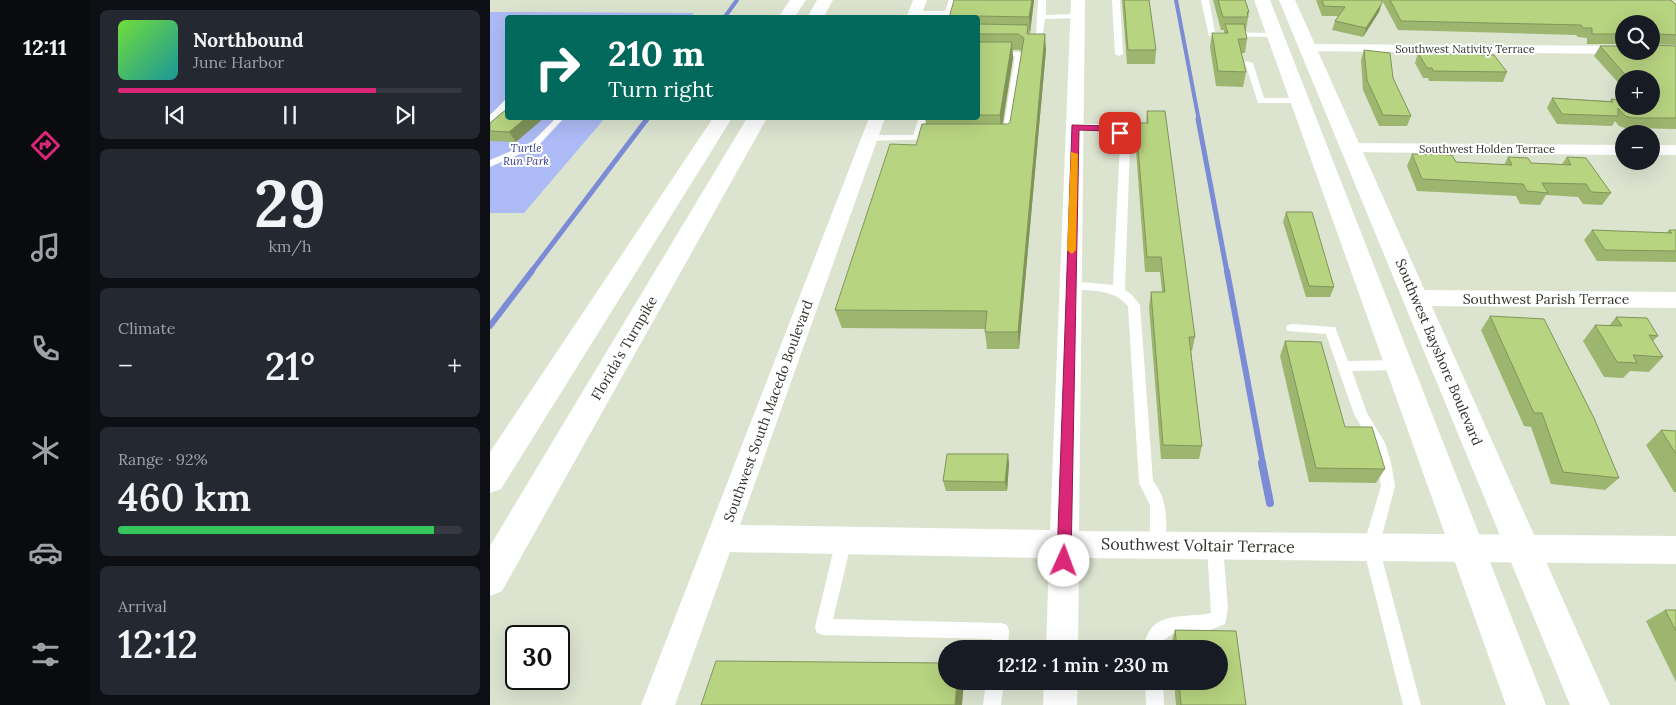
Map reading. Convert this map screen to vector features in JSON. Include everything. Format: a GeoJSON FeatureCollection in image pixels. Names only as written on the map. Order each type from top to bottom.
{"type":"FeatureCollection","features":[{"type":"Feature","properties":{"kind":"main road"},"geometry":{"type":"LineString","coordinates":[[788,15],[798,0]]}},
{"type":"Feature","properties":{"kind":"main road"},"geometry":{"type":"LineString","coordinates":[[817,15],[825,0]]}},
{"type":"Feature","properties":{"kind":"main road","name":"Southwest Bayshore Boulevard"},"geometry":{"type":"LineString","coordinates":[[1262,0],[1275,35],[1297,57],[1351,148],[1590,705]]}},
{"type":"Feature","properties":{"kind":"main road","name":"Southwest Bayshore Boulevard"},"geometry":{"type":"LineString","coordinates":[[1287,0],[1297,57],[1300,101],[1526,705]]}},
{"type":"Feature","properties":{"kind":"main road"},"geometry":{"type":"LineString","coordinates":[[490,479],[721,120]]}},
{"type":"Feature","properties":{"kind":"main road","name":"Florida's Turnpike"},"geometry":{"type":"LineString","coordinates":[[490,579],[756,120]]}},
{"type":"Feature","properties":{"kind":"main road"},"geometry":{"type":"LineString","coordinates":[[1321,158],[1336,159],[1346,165],[1383,255],[1402,266]]}},
{"type":"Feature","properties":{"kind":"street"},"geometry":{"type":"LineString","coordinates":[[914,15],[920,0]]}},
{"type":"Feature","properties":{"kind":"street"},"geometry":{"type":"LineString","coordinates":[[1062,640],[1078,8]]}},
{"type":"Feature","properties":{"kind":"street","name":"Southwest Nativity Terrace"},"geometry":{"type":"LineString","coordinates":[[1297,57],[1615,50]]}},
{"type":"Feature","properties":{"kind":"street","name":"Southwest South Macedo Boulevard"},"geometry":{"type":"LineString","coordinates":[[658,705],[873,128]]}},
{"type":"Feature","properties":{"kind":"street","name":"Southwest Holden Terrace"},"geometry":{"type":"LineString","coordinates":[[1351,148],[1615,150]]}},
{"type":"Feature","properties":{"kind":"street"},"geometry":{"type":"LineString","coordinates":[[1660,150],[1676,150]]}},
{"type":"Feature","properties":{"kind":"street","name":"Southwest Parish Terrace"},"geometry":{"type":"LineString","coordinates":[[1415,298],[1676,300]]}},
{"type":"Feature","properties":{"kind":"street","name":"Southwest Voltair Terrace"},"geometry":{"type":"LineString","coordinates":[[721,538],[1158,546],[1676,550]]}},
{"type":"Feature","properties":{"kind":"street"},"geometry":{"type":"LineString","coordinates":[[1060,705],[1061,690]]}},
{"type":"Feature","properties":{"kind":"lane"},"geometry":{"type":"LineString","coordinates":[[947,15],[953,0]]}},
{"type":"Feature","properties":{"kind":"lane"},"geometry":{"type":"LineString","coordinates":[[1022,37],[1039,37],[1042,0]]}},
{"type":"Feature","properties":{"kind":"lane"},"geometry":{"type":"LineString","coordinates":[[1116,0],[1119,54]]}},
{"type":"Feature","properties":{"kind":"lane"},"geometry":{"type":"LineString","coordinates":[[1204,0],[1212,34],[1275,35]]}},
{"type":"Feature","properties":{"kind":"lane"},"geometry":{"type":"LineString","coordinates":[[1042,17],[1078,8]]}},
{"type":"Feature","properties":{"kind":"lane"},"geometry":{"type":"LineString","coordinates":[[980,54],[1019,54],[1008,137],[995,137]]}},
{"type":"Feature","properties":{"kind":"lane"},"geometry":{"type":"LineString","coordinates":[[1249,63],[1261,101],[1300,101]]}},
{"type":"Feature","properties":{"kind":"lane"},"geometry":{"type":"LineString","coordinates":[[490,120],[505,107]]}},
{"type":"Feature","properties":{"kind":"lane"},"geometry":{"type":"LineString","coordinates":[[490,164],[535,144],[558,120]]}},
{"type":"Feature","properties":{"kind":"lane"},"geometry":{"type":"LineString","coordinates":[[917,137],[922,120]]}},
{"type":"Feature","properties":{"kind":"lane"},"geometry":{"type":"LineString","coordinates":[[1075,127],[1110,128],[1120,133],[1126,144],[1119,290]]}},
{"type":"Feature","properties":{"kind":"lane"},"geometry":{"type":"LineString","coordinates":[[873,128],[917,137],[946,137]]}},
{"type":"Feature","properties":{"kind":"lane"},"geometry":{"type":"LineString","coordinates":[[1071,285],[1119,290],[1129,297],[1134,305],[1146,483],[1156,493],[1158,503],[1158,546]]}},
{"type":"Feature","properties":{"kind":"lane"},"geometry":{"type":"LineString","coordinates":[[1292,328],[1332,330],[1361,414],[1378,443],[1388,486],[1371,547],[1412,705]]}},
{"type":"Feature","properties":{"kind":"lane"},"geometry":{"type":"LineString","coordinates":[[1344,366],[1399,365]]}},
{"type":"Feature","properties":{"kind":"lane"},"geometry":{"type":"LineString","coordinates":[[844,540],[823,627],[1002,631],[1000,640]]}},
{"type":"Feature","properties":{"kind":"lane"},"geometry":{"type":"LineString","coordinates":[[1154,640],[1154,637],[1163,628],[1173,623],[1213,621],[1219,618],[1220,608],[1215,546]]}},
{"type":"Feature","properties":{"kind":"lane"},"geometry":{"type":"LineString","coordinates":[[992,705],[994,690]]}},
{"type":"Feature","properties":{"kind":"lane"},"geometry":{"type":"LineString","coordinates":[[1154,690],[1155,705]]}},
{"type":"Feature","properties":{"kind":"green space","name":"Turtle Run Park"},"geometry":{"type":"Polygon","coordinates":[[[490,12],[694,13],[692,15],[505,15],[505,120],[603,120],[524,213],[490,213],[490,12]]]}},
{"type":"Feature","properties":{"kind":"building"},"geometry":{"type":"Polygon","coordinates":[[[954,0],[1032,0],[1029,17],[950,15],[954,0]]]}},
{"type":"Feature","properties":{"kind":"building"},"geometry":{"type":"Polygon","coordinates":[[[1124,0],[1149,0],[1156,50],[1128,50],[1124,0]]]}},
{"type":"Feature","properties":{"kind":"building"},"geometry":{"type":"Polygon","coordinates":[[[1218,0],[1245,0],[1249,12],[1247,12],[1248,17],[1223,17],[1218,0]]]}},
{"type":"Feature","properties":{"kind":"building"},"geometry":{"type":"Polygon","coordinates":[[[1322,0],[1382,0],[1382,3],[1366,28],[1335,21],[1345,7],[1324,6],[1322,0]]]}},
{"type":"Feature","properties":{"kind":"building"},"geometry":{"type":"Polygon","coordinates":[[[1390,0],[1671,0],[1676,5],[1676,35],[1660,34],[1660,15],[1615,15],[1615,34],[1592,34],[1592,28],[1583,28],[1581,25],[1401,21],[1390,0]]]}},
{"type":"Feature","properties":{"kind":"building"},"geometry":{"type":"Polygon","coordinates":[[[980,24],[1028,25],[1027,34],[1045,34],[1018,332],[985,332],[987,311],[835,310],[890,144],[916,145],[922,124],[1008,124],[1010,122],[1024,38],[1018,34],[980,34],[980,24]]]}},
{"type":"Feature","properties":{"kind":"building"},"geometry":{"type":"Polygon","coordinates":[[[1225,24],[1244,24],[1247,39],[1238,39],[1246,72],[1218,71],[1212,33],[1228,33],[1225,24]]]}},
{"type":"Feature","properties":{"kind":"building"},"geometry":{"type":"Polygon","coordinates":[[[980,42],[1012,42],[1000,115],[980,115],[980,42]]]}},
{"type":"Feature","properties":{"kind":"building"},"geometry":{"type":"Polygon","coordinates":[[[1660,45],[1676,46],[1676,118],[1632,118],[1625,116],[1660,115],[1660,70],[1621,70],[1600,46],[1615,46],[1615,60],[1660,60],[1660,45]]]}},
{"type":"Feature","properties":{"kind":"building"},"geometry":{"type":"Polygon","coordinates":[[[1364,50],[1390,53],[1393,78],[1411,116],[1383,115],[1367,80],[1364,50]]]}},
{"type":"Feature","properties":{"kind":"building"},"geometry":{"type":"Polygon","coordinates":[[[1418,53],[1494,55],[1507,72],[1433,71],[1432,68],[1427,68],[1418,53]]]}},
{"type":"Feature","properties":{"kind":"building"},"geometry":{"type":"Polygon","coordinates":[[[1552,98],[1613,102],[1611,99],[1615,99],[1615,115],[1618,116],[1562,114],[1552,98]]]}},
{"type":"Feature","properties":{"kind":"building"},"geometry":{"type":"Polygon","coordinates":[[[505,110],[505,120],[524,120],[509,132],[490,131],[490,123],[505,110]]]}},
{"type":"Feature","properties":{"kind":"building"},"geometry":{"type":"Polygon","coordinates":[[[1147,111],[1165,111],[1195,337],[1189,337],[1202,446],[1163,445],[1151,292],[1165,292],[1161,257],[1147,257],[1136,123],[1148,123],[1147,111]]]}},
{"type":"Feature","properties":{"kind":"building"},"geometry":{"type":"Polygon","coordinates":[[[1412,154],[1452,155],[1456,162],[1512,165],[1508,157],[1528,158],[1531,163],[1571,165],[1567,157],[1586,158],[1611,193],[1591,192],[1586,184],[1542,183],[1548,193],[1527,191],[1523,184],[1422,179],[1412,154]]]}},
{"type":"Feature","properties":{"kind":"building"},"geometry":{"type":"Polygon","coordinates":[[[1286,212],[1312,212],[1334,287],[1309,286],[1286,212]]]}},
{"type":"Feature","properties":{"kind":"building"},"geometry":{"type":"Polygon","coordinates":[[[1592,230],[1672,233],[1669,230],[1676,230],[1676,251],[1605,250],[1592,230]]]}},
{"type":"Feature","properties":{"kind":"building"},"geometry":{"type":"Polygon","coordinates":[[[1490,316],[1544,319],[1594,418],[1619,478],[1563,472],[1542,413],[1534,413],[1490,316]]]}},
{"type":"Feature","properties":{"kind":"building"},"geometry":{"type":"Polygon","coordinates":[[[1616,317],[1647,318],[1658,336],[1649,335],[1663,357],[1633,355],[1637,363],[1617,362],[1595,325],[1622,326],[1616,317]]]}},
{"type":"Feature","properties":{"kind":"building"},"geometry":{"type":"Polygon","coordinates":[[[1285,341],[1321,342],[1345,427],[1372,427],[1385,469],[1316,468],[1285,341]]]}},
{"type":"Feature","properties":{"kind":"building"},"geometry":{"type":"Polygon","coordinates":[[[1661,430],[1676,431],[1676,454],[1661,430]]]}},
{"type":"Feature","properties":{"kind":"building"},"geometry":{"type":"Polygon","coordinates":[[[947,454],[1008,454],[1005,482],[943,481],[947,454]]]}},
{"type":"Feature","properties":{"kind":"building"},"geometry":{"type":"Polygon","coordinates":[[[1665,610],[1676,610],[1676,631],[1665,610]]]}},
{"type":"Feature","properties":{"kind":"building"},"geometry":{"type":"Polygon","coordinates":[[[1175,630],[1236,631],[1246,705],[1181,705],[1180,690],[1228,690],[1228,640],[1176,640],[1175,630]]]}},
{"type":"Feature","properties":{"kind":"building"},"geometry":{"type":"Polygon","coordinates":[[[716,661],[938,663],[938,690],[956,690],[955,705],[701,705],[716,661]]]}},
{"type":"Feature","properties":{"kind":"waterway"},"geometry":{"type":"LineString","coordinates":[[726,15],[737,0]]}},
{"type":"Feature","properties":{"kind":"waterway"},"geometry":{"type":"LineString","coordinates":[[1176,0],[1199,121]]}},
{"type":"Feature","properties":{"kind":"waterway"},"geometry":{"type":"LineString","coordinates":[[1198,119],[1227,272]]}},
{"type":"Feature","properties":{"kind":"waterway"},"geometry":{"type":"LineString","coordinates":[[531,272],[646,120]]}},
{"type":"Feature","properties":{"kind":"waterway"},"geometry":{"type":"LineString","coordinates":[[490,326],[532,271]]}},
{"type":"Feature","properties":{"kind":"waterway"},"geometry":{"type":"LineString","coordinates":[[1227,271],[1263,464]]}},
{"type":"Feature","properties":{"kind":"waterway"},"geometry":{"type":"LineString","coordinates":[[1262,463],[1270,503]]}},
{"type":"Feature","properties":{"kind":"slow traffic"},"geometry":{"type":"LineString","coordinates":[[1072,250],[1074,154]]}},
{"type":"Feature","properties":{"kind":"route"},"geometry":{"type":"LineString","coordinates":[[1064,561],[1075,127],[1110,128],[1120,133]]}}]}
